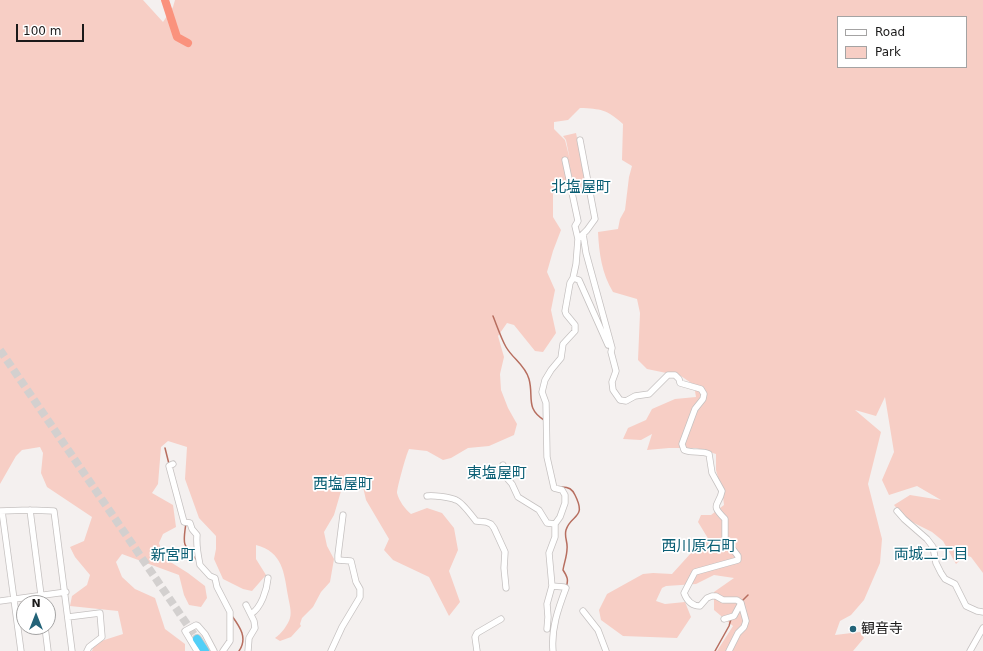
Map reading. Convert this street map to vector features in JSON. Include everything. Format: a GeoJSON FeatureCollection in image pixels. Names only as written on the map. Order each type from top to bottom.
{"type":"FeatureCollection","features":[{"type":"Feature","properties":{"kind":"highway"},"geometry":{"type":"LineString","coordinates":[[197,639],[205,651]]}},
{"type":"Feature","properties":{"kind":"street"},"geometry":{"type":"LineString","coordinates":[[578,238],[587,230],[595,219],[580,140]]}},
{"type":"Feature","properties":{"kind":"street"},"geometry":{"type":"LineString","coordinates":[[547,628],[547,604],[552,586],[549,553],[555,537],[555,524],[565,503],[565,495],[562,490],[554,488],[547,457],[546,403],[542,392],[545,380],[561,358],[563,344],[575,331],[575,324],[565,311],[570,283],[573,278],[578,238],[575,226],[578,221],[565,160]]}},
{"type":"Feature","properties":{"kind":"street"},"geometry":{"type":"LineString","coordinates":[[583,234],[586,253],[612,348],[611,352]]}},
{"type":"Feature","properties":{"kind":"street"},"geometry":{"type":"LineString","coordinates":[[573,278],[580,280],[611,352],[616,372],[612,382],[613,390],[620,400],[626,401],[635,396],[649,394],[668,375],[675,375],[679,379],[680,383],[700,388],[704,394],[703,399],[694,409],[682,444],[684,450],[690,452],[705,452],[709,454],[712,473],[722,491],[716,506],[716,511],[725,519],[725,539],[738,560],[695,572],[684,593],[690,604],[696,606],[700,606],[707,598],[712,596],[716,596],[723,600],[737,600],[741,603],[746,621],[744,627],[738,633],[729,651]]}},
{"type":"Feature","properties":{"kind":"street"},"geometry":{"type":"LineString","coordinates":[[172,465],[186,522],[190,523],[192,529],[197,535],[196,546],[199,562],[210,576],[215,578],[217,587],[230,614],[230,641],[224,651]]}},
{"type":"Feature","properties":{"kind":"street"},"geometry":{"type":"LineString","coordinates":[[503,465],[505,476],[512,484],[518,497],[539,510],[548,523],[555,524]]}},
{"type":"Feature","properties":{"kind":"street"},"geometry":{"type":"LineString","coordinates":[[427,496],[431,495],[456,500],[472,515],[476,521],[491,524],[506,552],[504,568],[506,588]]}},
{"type":"Feature","properties":{"kind":"street"},"geometry":{"type":"LineString","coordinates":[[30,510],[41,595]]}},
{"type":"Feature","properties":{"kind":"street"},"geometry":{"type":"LineString","coordinates":[[21,651],[1,511],[54,511],[66,592],[72,651]]}},
{"type":"Feature","properties":{"kind":"street"},"geometry":{"type":"LineString","coordinates":[[897,511],[933,547],[936,564],[941,573],[945,579],[955,584],[966,606],[983,612]]}},
{"type":"Feature","properties":{"kind":"street"},"geometry":{"type":"LineString","coordinates":[[331,651],[361,592],[359,585],[356,582],[351,561],[338,560],[343,515]]}},
{"type":"Feature","properties":{"kind":"street"},"geometry":{"type":"LineString","coordinates":[[251,614],[255,612],[267,589],[268,578]]}},
{"type":"Feature","properties":{"kind":"street"},"geometry":{"type":"LineString","coordinates":[[552,586],[566,588],[553,628],[553,651]]}},
{"type":"Feature","properties":{"kind":"street"},"geometry":{"type":"LineString","coordinates":[[47,595],[66,592]]}},
{"type":"Feature","properties":{"kind":"street"},"geometry":{"type":"LineString","coordinates":[[0,601],[14,599]]}},
{"type":"Feature","properties":{"kind":"street"},"geometry":{"type":"LineString","coordinates":[[724,619],[734,616],[741,603]]}},
{"type":"Feature","properties":{"kind":"street"},"geometry":{"type":"LineString","coordinates":[[246,605],[254,621],[255,628],[249,638],[248,651]]}},
{"type":"Feature","properties":{"kind":"street"},"geometry":{"type":"LineString","coordinates":[[582,611],[598,630],[606,651]]}},
{"type":"Feature","properties":{"kind":"street"},"geometry":{"type":"LineString","coordinates":[[68,617],[100,613],[102,637],[89,647],[87,651]]}},
{"type":"Feature","properties":{"kind":"street"},"geometry":{"type":"LineString","coordinates":[[477,651],[475,637],[477,633],[501,619]]}},
{"type":"Feature","properties":{"kind":"street"},"geometry":{"type":"LineString","coordinates":[[197,651],[185,632],[196,625],[205,634],[214,651]]}},
{"type":"Feature","properties":{"kind":"street"},"geometry":{"type":"LineString","coordinates":[[970,651],[983,628]]}},
{"type":"Feature","properties":{"kind":"street"},"geometry":{"type":"LineString","coordinates":[[46,635],[48,651]]}},
{"type":"Feature","properties":{"kind":"green space"},"geometry":{"type":"Polygon","coordinates":[[[0,0],[143,0],[163,22],[173,7],[175,0],[983,0],[983,573],[971,557],[965,555],[956,564],[943,541],[932,532],[906,519],[894,505],[910,495],[941,500],[917,486],[889,495],[882,480],[894,452],[885,397],[876,416],[855,410],[881,432],[868,484],[882,539],[880,563],[864,600],[851,615],[840,621],[835,635],[860,632],[864,638],[853,651],[717,651],[733,626],[714,610],[714,592],[734,578],[714,575],[696,584],[666,586],[662,588],[656,601],[665,604],[685,602],[691,617],[677,638],[623,636],[601,620],[599,610],[607,594],[643,574],[672,574],[691,553],[709,540],[698,522],[701,515],[711,515],[724,505],[716,470],[716,454],[696,448],[647,450],[652,434],[641,440],[623,439],[628,428],[646,420],[652,409],[675,399],[696,397],[694,385],[681,376],[647,369],[638,360],[640,313],[637,299],[613,292],[606,278],[600,255],[598,232],[618,229],[620,219],[625,210],[629,177],[632,166],[622,160],[623,124],[612,115],[603,111],[580,108],[568,120],[554,122],[554,129],[565,140],[570,160],[566,140],[563,136],[576,133],[588,189],[572,191],[570,180],[574,176],[553,193],[553,217],[561,230],[547,272],[555,290],[551,310],[556,333],[543,352],[535,351],[514,325],[507,323],[498,336],[504,357],[500,374],[501,390],[508,408],[517,424],[514,435],[489,446],[468,448],[451,458],[443,460],[427,451],[409,449],[404,464],[397,493],[404,507],[411,514],[427,508],[442,513],[454,528],[458,550],[449,571],[460,602],[449,616],[429,577],[393,560],[384,550],[389,539],[366,500],[360,474],[346,474],[334,515],[324,532],[327,546],[334,559],[330,582],[321,592],[313,607],[302,618],[300,624],[301,626],[291,637],[280,641],[275,638],[286,626],[291,616],[281,564],[272,553],[265,548],[256,545],[256,559],[266,575],[252,591],[243,589],[223,579],[214,559],[216,536],[199,518],[185,479],[187,447],[168,441],[161,447],[158,484],[152,493],[173,505],[176,527],[163,534],[159,543],[164,558],[205,586],[207,598],[201,607],[189,605],[184,595],[179,575],[122,554],[116,562],[122,577],[135,589],[155,598],[165,629],[185,644],[185,651],[92,651],[95,643],[123,634],[118,611],[70,606],[72,596],[87,585],[90,575],[75,557],[70,547],[84,541],[92,517],[47,487],[41,473],[43,453],[40,447],[22,450],[16,456],[0,484],[0,0]]]}},
{"type":"Feature","properties":{"kind":"waterway"},"geometry":{"type":"LineString","coordinates":[[165,0],[177,37],[188,43]]}},
{"type":"Feature","properties":{"kind":"waterway"},"geometry":{"type":"LineString","coordinates":[[493,316],[506,347],[527,374],[530,385],[531,402],[534,411],[544,420]]}},
{"type":"Feature","properties":{"kind":"waterway"},"geometry":{"type":"LineString","coordinates":[[165,448],[169,464]]}},
{"type":"Feature","properties":{"kind":"waterway"},"geometry":{"type":"LineString","coordinates":[[562,487],[573,491],[579,508],[577,516],[571,521],[566,530],[567,552],[563,570],[567,578],[566,587]]}},
{"type":"Feature","properties":{"kind":"waterway"},"geometry":{"type":"LineString","coordinates":[[186,523],[184,540],[186,547],[196,559]]}},
{"type":"Feature","properties":{"kind":"waterway"},"geometry":{"type":"LineString","coordinates":[[742,601],[748,595]]}},
{"type":"Feature","properties":{"kind":"waterway"},"geometry":{"type":"LineString","coordinates":[[232,616],[240,628],[243,637],[242,646],[239,651]]}},
{"type":"Feature","properties":{"kind":"waterway"},"geometry":{"type":"LineString","coordinates":[[715,651],[729,626],[731,619]]}},
{"type":"Feature","properties":{"kind":"tunnel"},"geometry":{"type":"LineString","coordinates":[[0,350],[197,639]]}},
{"type":"Feature","properties":{"kind":"place","name":"観音寺"},"geometry":{"type":"Point","coordinates":[853,629]}},
{"type":"Feature","properties":{"kind":"district","name":"北塩屋町"},"geometry":{"type":"Point","coordinates":[581,188]}},
{"type":"Feature","properties":{"kind":"district","name":"東塩屋町"},"geometry":{"type":"Point","coordinates":[497,474]}},
{"type":"Feature","properties":{"kind":"district","name":"西塩屋町"},"geometry":{"type":"Point","coordinates":[343,485]}},
{"type":"Feature","properties":{"kind":"district","name":"西川原石町"},"geometry":{"type":"Point","coordinates":[699,547]}},
{"type":"Feature","properties":{"kind":"district","name":"両城二丁目"},"geometry":{"type":"Point","coordinates":[931,555]}},
{"type":"Feature","properties":{"kind":"district","name":"新宮町"},"geometry":{"type":"Point","coordinates":[173,556]}}]}
